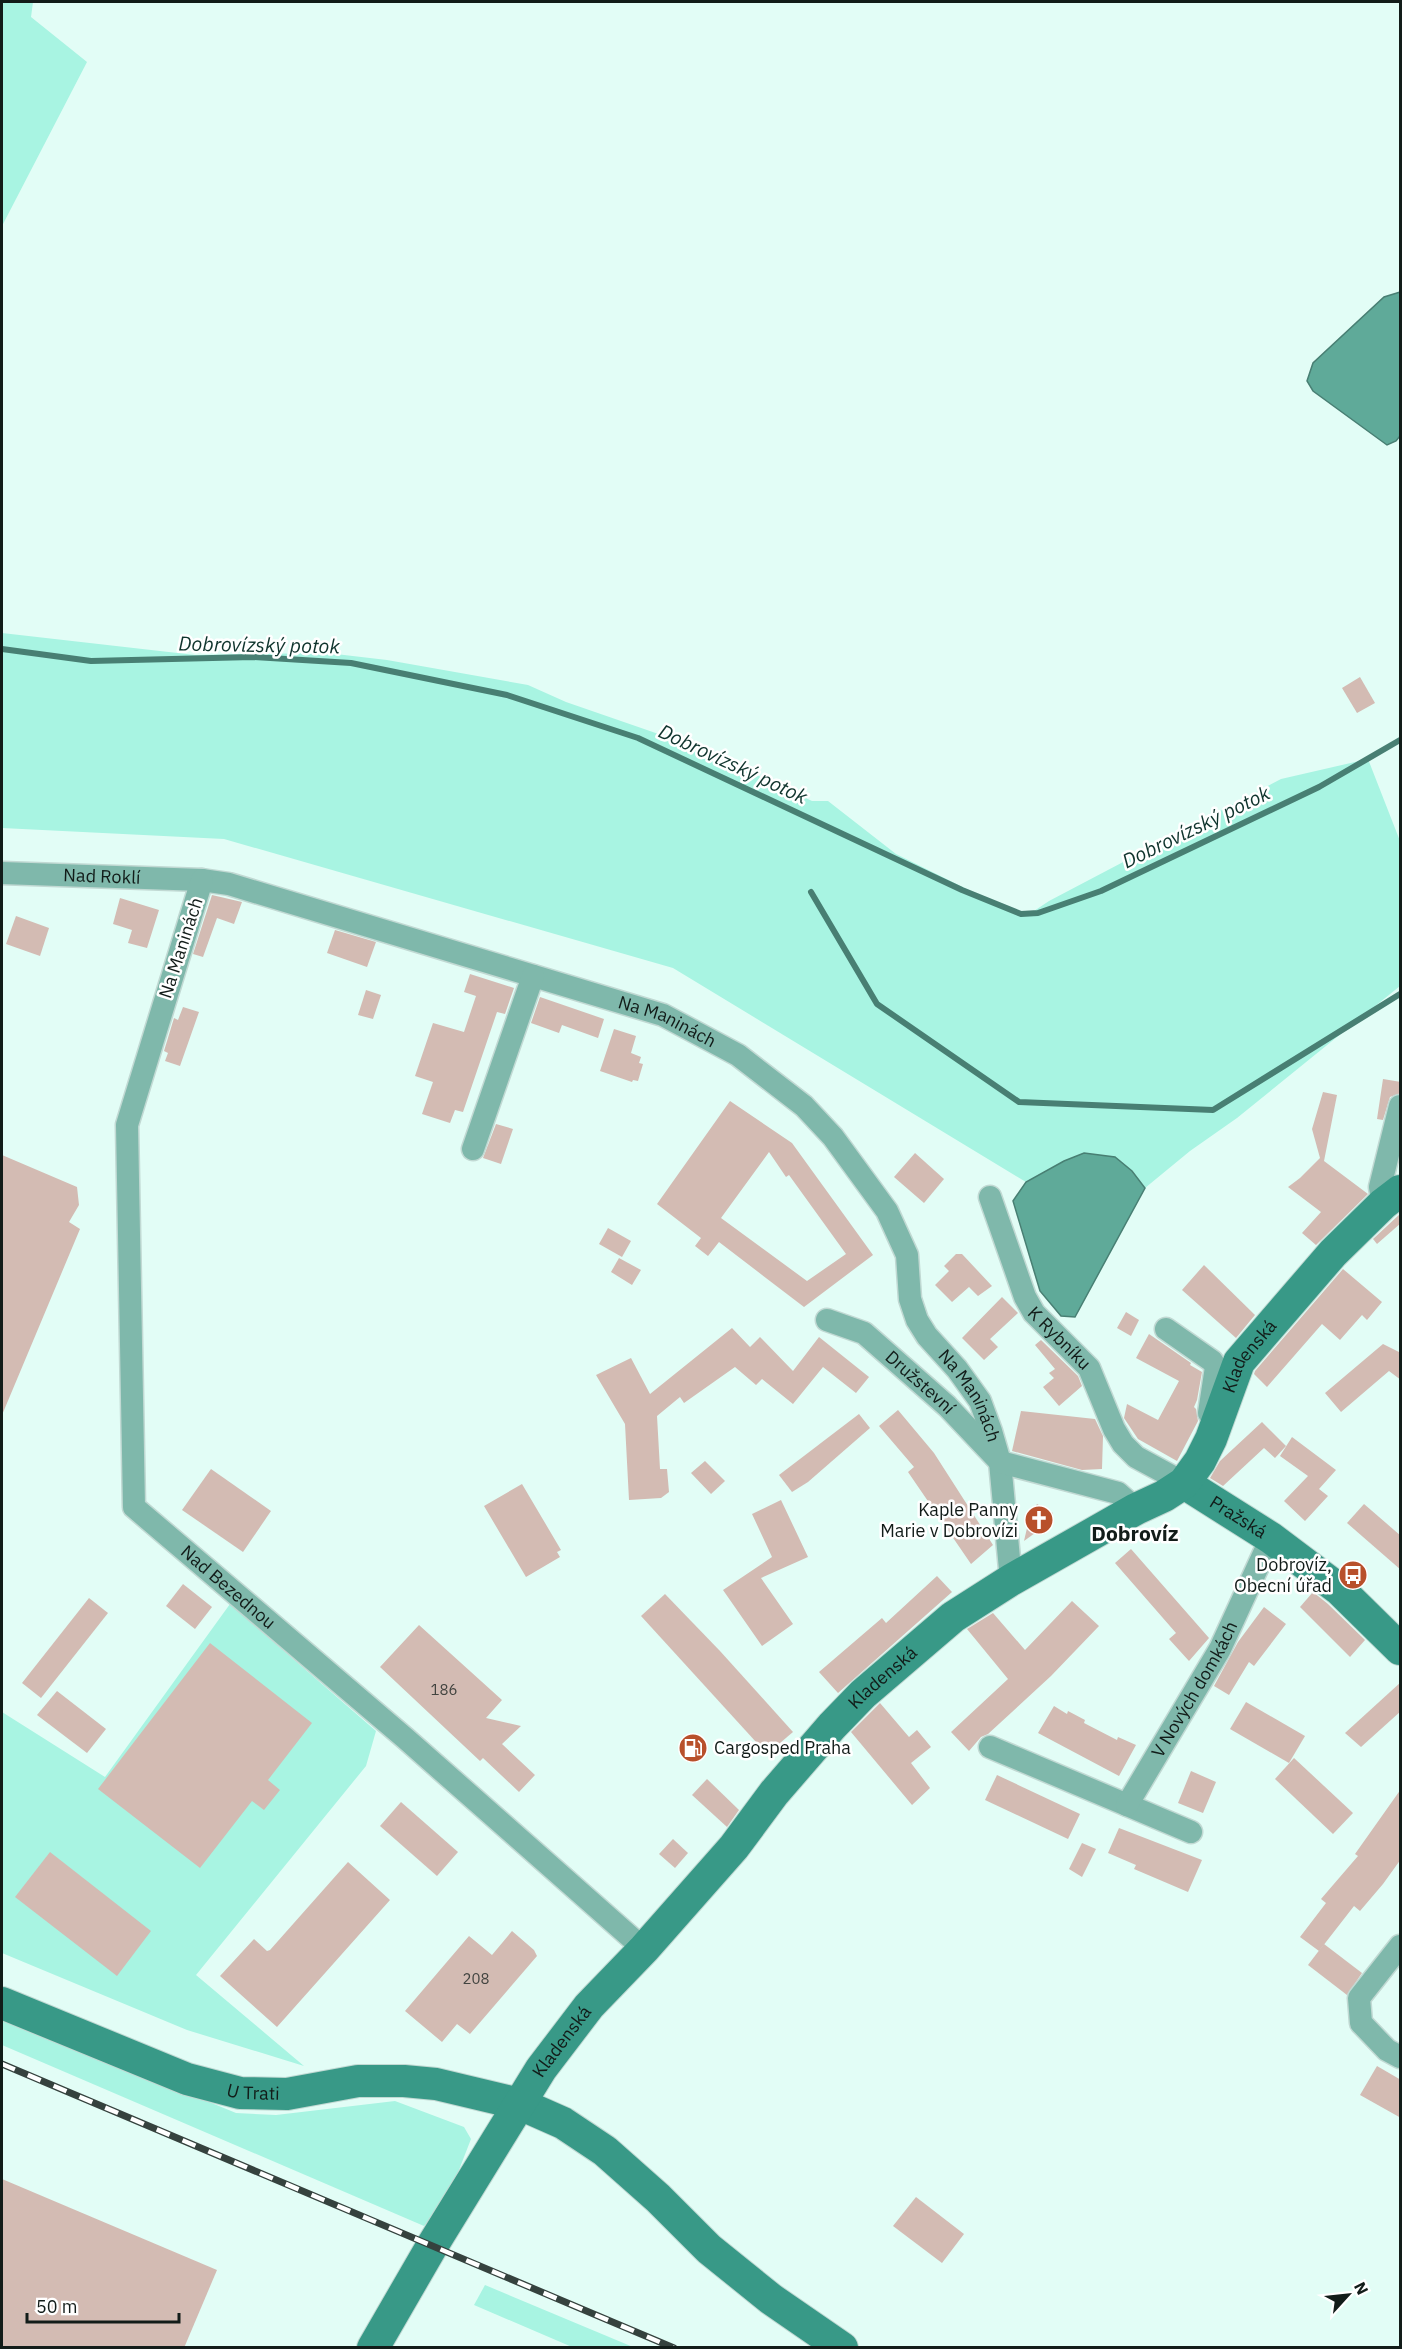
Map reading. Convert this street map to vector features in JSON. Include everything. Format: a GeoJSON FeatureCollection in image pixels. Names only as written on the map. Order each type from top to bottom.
{"type":"FeatureCollection","features":[{"type":"Feature","properties":{"kind":"street","name":"Nad Roklí"},"geometry":{"type":"LineString","coordinates":[[2,873],[202,880]]}},
{"type":"Feature","properties":{"kind":"street","name":"Na Maninách"},"geometry":{"type":"LineString","coordinates":[[139,1080],[202,880],[229,884],[663,1015],[738,1055],[811,1114],[833,1137],[887,1211],[907,1255],[910,1299],[917,1320],[927,1336],[957,1369],[980,1401],[991,1431],[1000,1462],[1011,1580]]}},
{"type":"Feature","properties":{"kind":"street"},"geometry":{"type":"LineString","coordinates":[[473,1149],[533,976]]}},
{"type":"Feature","properties":{"kind":"street","name":"Nad Bezednou"},"geometry":{"type":"LineString","coordinates":[[139,1080],[127,1125],[134,1507],[397,1731],[644,1949]]}},
{"type":"Feature","properties":{"kind":"street"},"geometry":{"type":"LineString","coordinates":[[1392,1198],[1380,1187],[1401,1106]]}},
{"type":"Feature","properties":{"kind":"street","name":"K Rybníku"},"geometry":{"type":"LineString","coordinates":[[990,1197],[1026,1297],[1034,1313],[1089,1368],[1114,1429],[1124,1444],[1136,1457],[1184,1483]]}},
{"type":"Feature","properties":{"kind":"street","name":"Kladenská"},"geometry":{"type":"LineString","coordinates":[[373,2348],[432,2246],[541,2069],[589,2006],[644,1949],[734,1847],[774,1793],[863,1694],[953,1617],[1011,1580],[1184,1483],[1200,1461],[1211,1439],[1239,1362],[1333,1253],[1392,1198]]}},
{"type":"Feature","properties":{"kind":"street","name":"Družstevní"},"geometry":{"type":"LineString","coordinates":[[827,1320],[864,1333],[947,1406],[1000,1462]]}},
{"type":"Feature","properties":{"kind":"street"},"geometry":{"type":"LineString","coordinates":[[1166,1329],[1212,1361],[1216,1367],[1216,1378],[1209,1405],[1211,1439]]}},
{"type":"Feature","properties":{"kind":"street"},"geometry":{"type":"LineString","coordinates":[[1000,1462],[1118,1493],[1136,1509]]}},
{"type":"Feature","properties":{"kind":"street","name":"Pražská"},"geometry":{"type":"LineString","coordinates":[[1184,1483],[1271,1538],[1340,1590],[1401,1649]]}},
{"type":"Feature","properties":{"kind":"street","name":"V Nových domkách"},"geometry":{"type":"LineString","coordinates":[[1126,1804],[1220,1649],[1271,1538]]}},
{"type":"Feature","properties":{"kind":"street"},"geometry":{"type":"LineString","coordinates":[[990,1746],[1191,1832]]}},
{"type":"Feature","properties":{"kind":"street"},"geometry":{"type":"LineString","coordinates":[[1401,1946],[1359,1998],[1361,2023],[1387,2050],[1401,2058]]}},
{"type":"Feature","properties":{"kind":"street","name":"U Trati"},"geometry":{"type":"LineString","coordinates":[[2,2003],[187,2079],[240,2093],[287,2094],[358,2081],[404,2081],[436,2084],[520,2103],[563,2123],[605,2151],[658,2198],[710,2249],[771,2299],[842,2348]]}},
{"type":"Feature","properties":{"kind":"shaded area"},"geometry":{"type":"Polygon","coordinates":[[[2,2],[33,2],[31,17],[87,62],[2,226],[2,2]]]}},
{"type":"Feature","properties":{"kind":"shaded area"},"geometry":{"type":"Polygon","coordinates":[[[1400,292],[1400,436],[1396,441],[1387,445],[1313,391],[1307,381],[1313,363],[1384,297],[1400,292]]]}},
{"type":"Feature","properties":{"kind":"shaded area"},"geometry":{"type":"Polygon","coordinates":[[[2,633],[195,655],[327,653],[387,660],[528,685],[566,702],[673,739],[729,762],[812,801],[828,801],[896,854],[1009,910],[1031,913],[1049,901],[1281,779],[1368,759],[1400,841],[1400,986],[1237,1118],[1190,1151],[1145,1188],[1132,1171],[1064,1161],[1026,1182],[673,968],[224,839],[2,828],[2,633]]]}},
{"type":"Feature","properties":{"kind":"shaded area"},"geometry":{"type":"Polygon","coordinates":[[[1084,1153],[1115,1157],[1132,1171],[1145,1188],[1075,1317],[1061,1316],[1040,1291],[1013,1201],[1026,1182],[1084,1153]]]}},
{"type":"Feature","properties":{"kind":"shaded area"},"geometry":{"type":"Polygon","coordinates":[[[230,1604],[376,1731],[366,1766],[196,1975],[304,2066],[187,2030],[2,1953],[2,1712],[105,1777],[230,1604]]]}},
{"type":"Feature","properties":{"kind":"shaded area"},"geometry":{"type":"Polygon","coordinates":[[[2,2017],[236,2113],[276,2115],[395,2101],[464,2127],[471,2139],[457,2175],[462,2181],[424,2226],[2,2045],[2,2017]]]}},
{"type":"Feature","properties":{"kind":"shaded area"},"geometry":{"type":"Polygon","coordinates":[[[485,2285],[633,2347],[572,2347],[474,2305],[485,2285]]]}},
{"type":"Feature","properties":{"kind":"building"},"geometry":{"type":"Polygon","coordinates":[[[1360,677],[1375,703],[1357,713],[1342,688],[1360,677]]]}},
{"type":"Feature","properties":{"kind":"building"},"geometry":{"type":"Polygon","coordinates":[[[212,895],[242,902],[234,924],[217,918],[203,957],[193,954],[212,895]]]}},
{"type":"Feature","properties":{"kind":"building"},"geometry":{"type":"Polygon","coordinates":[[[120,898],[159,910],[147,948],[128,943],[132,930],[113,924],[120,898]]]}},
{"type":"Feature","properties":{"kind":"building"},"geometry":{"type":"Polygon","coordinates":[[[16,916],[49,928],[40,956],[6,944],[16,916]]]}},
{"type":"Feature","properties":{"kind":"building"},"geometry":{"type":"Polygon","coordinates":[[[335,930],[376,942],[367,967],[327,953],[335,930]]]}},
{"type":"Feature","properties":{"kind":"building"},"geometry":{"type":"Polygon","coordinates":[[[470,974],[514,988],[505,1014],[497,1012],[463,1112],[455,1110],[450,1123],[422,1114],[433,1082],[415,1076],[433,1023],[464,1032],[476,996],[464,992],[470,974]]]}},
{"type":"Feature","properties":{"kind":"building"},"geometry":{"type":"Polygon","coordinates":[[[366,990],[381,995],[373,1019],[358,1015],[366,990]]]}},
{"type":"Feature","properties":{"kind":"building"},"geometry":{"type":"Polygon","coordinates":[[[540,997],[604,1019],[598,1038],[562,1025],[559,1033],[531,1023],[540,997]]]}},
{"type":"Feature","properties":{"kind":"building"},"geometry":{"type":"Polygon","coordinates":[[[183,1007],[199,1012],[180,1066],[165,1061],[168,1053],[164,1051],[174,1018],[178,1020],[183,1007]]]}},
{"type":"Feature","properties":{"kind":"building"},"geometry":{"type":"Polygon","coordinates":[[[614,1029],[636,1036],[631,1053],[641,1057],[639,1063],[643,1064],[638,1081],[633,1080],[632,1082],[600,1071],[614,1029]]]}},
{"type":"Feature","properties":{"kind":"building"},"geometry":{"type":"Polygon","coordinates":[[[1383,1079],[1401,1082],[1401,1093],[1390,1097],[1383,1120],[1377,1119],[1383,1079]]]}},
{"type":"Feature","properties":{"kind":"building"},"geometry":{"type":"Polygon","coordinates":[[[1323,1092],[1337,1095],[1324,1161],[1368,1194],[1316,1245],[1302,1233],[1321,1212],[1288,1187],[1320,1158],[1312,1129],[1323,1092]]]}},
{"type":"Feature","properties":{"kind":"building"},"geometry":{"type":"Polygon","coordinates":[[[730,1101],[792,1143],[873,1255],[804,1307],[719,1242],[708,1256],[695,1246],[701,1238],[657,1204],[730,1101]],[[769,1152],[721,1218],[807,1281],[846,1254],[789,1175],[786,1177],[769,1152]]]}},
{"type":"Feature","properties":{"kind":"building"},"geometry":{"type":"Polygon","coordinates":[[[496,1124],[513,1129],[501,1164],[483,1158],[496,1124]]]}},
{"type":"Feature","properties":{"kind":"building"},"geometry":{"type":"Polygon","coordinates":[[[915,1153],[944,1179],[924,1203],[894,1177],[915,1153]]]}},
{"type":"Feature","properties":{"kind":"building"},"geometry":{"type":"Polygon","coordinates":[[[2,1155],[77,1187],[79,1205],[69,1222],[80,1229],[2,1415],[2,1155]]]}},
{"type":"Feature","properties":{"kind":"building"},"geometry":{"type":"Polygon","coordinates":[[[1401,1213],[1401,1223],[1377,1244],[1373,1239],[1401,1213]]]}},
{"type":"Feature","properties":{"kind":"building"},"geometry":{"type":"Polygon","coordinates":[[[608,1228],[631,1241],[622,1257],[599,1244],[608,1228]]]}},
{"type":"Feature","properties":{"kind":"building"},"geometry":{"type":"Polygon","coordinates":[[[956,1254],[962,1254],[992,1286],[978,1296],[969,1287],[952,1302],[935,1285],[949,1271],[944,1266],[956,1254]]]}},
{"type":"Feature","properties":{"kind":"building"},"geometry":{"type":"Polygon","coordinates":[[[619,1258],[641,1270],[632,1285],[611,1272],[619,1258]]]}},
{"type":"Feature","properties":{"kind":"building"},"geometry":{"type":"Polygon","coordinates":[[[1204,1265],[1255,1315],[1236,1338],[1182,1290],[1204,1265]]]}},
{"type":"Feature","properties":{"kind":"building"},"geometry":{"type":"Polygon","coordinates":[[[1343,1269],[1382,1302],[1367,1320],[1362,1315],[1340,1340],[1322,1324],[1267,1387],[1254,1374],[1255,1371],[1343,1269]]]}},
{"type":"Feature","properties":{"kind":"building"},"geometry":{"type":"Polygon","coordinates":[[[1002,1297],[1018,1313],[990,1339],[998,1347],[984,1360],[962,1338],[1002,1297]]]}},
{"type":"Feature","properties":{"kind":"building"},"geometry":{"type":"Polygon","coordinates":[[[1126,1312],[1139,1320],[1131,1336],[1117,1328],[1126,1312]]]}},
{"type":"Feature","properties":{"kind":"building"},"geometry":{"type":"Polygon","coordinates":[[[732,1328],[750,1347],[760,1337],[793,1371],[819,1337],[869,1377],[856,1393],[823,1367],[793,1404],[762,1379],[756,1385],[735,1367],[684,1403],[680,1397],[657,1416],[660,1469],[667,1469],[669,1492],[661,1498],[629,1500],[625,1424],[596,1375],[631,1358],[650,1394],[732,1328]]]}},
{"type":"Feature","properties":{"kind":"building"},"geometry":{"type":"Polygon","coordinates":[[[1149,1334],[1202,1372],[1194,1407],[1198,1421],[1177,1461],[1138,1439],[1124,1418],[1127,1404],[1158,1420],[1179,1381],[1136,1358],[1149,1334]]]}},
{"type":"Feature","properties":{"kind":"building"},"geometry":{"type":"Polygon","coordinates":[[[1041,1340],[1078,1376],[1082,1386],[1059,1406],[1043,1387],[1054,1378],[1049,1373],[1055,1369],[1035,1345],[1041,1340]]]}},
{"type":"Feature","properties":{"kind":"building"},"geometry":{"type":"Polygon","coordinates":[[[1383,1344],[1401,1353],[1401,1380],[1389,1371],[1341,1412],[1325,1393],[1383,1344]]]}},
{"type":"Feature","properties":{"kind":"building"},"geometry":{"type":"Polygon","coordinates":[[[898,1410],[934,1453],[993,1545],[971,1564],[908,1472],[914,1467],[879,1426],[898,1410]]]}},
{"type":"Feature","properties":{"kind":"building"},"geometry":{"type":"Polygon","coordinates":[[[1021,1411],[1095,1419],[1103,1436],[1102,1469],[1082,1470],[1012,1451],[1021,1411]]]}},
{"type":"Feature","properties":{"kind":"building"},"geometry":{"type":"Polygon","coordinates":[[[859,1414],[870,1428],[808,1482],[792,1492],[779,1475],[859,1414]]]}},
{"type":"Feature","properties":{"kind":"building"},"geometry":{"type":"Polygon","coordinates":[[[1262,1422],[1286,1446],[1275,1458],[1264,1448],[1223,1486],[1210,1478],[1220,1461],[1262,1422]]]}},
{"type":"Feature","properties":{"kind":"building"},"geometry":{"type":"Polygon","coordinates":[[[1292,1437],[1336,1470],[1319,1489],[1328,1496],[1305,1521],[1284,1501],[1308,1476],[1280,1456],[1292,1437]]]}},
{"type":"Feature","properties":{"kind":"building"},"geometry":{"type":"Polygon","coordinates":[[[705,1461],[725,1481],[711,1494],[691,1473],[705,1461]]]}},
{"type":"Feature","properties":{"kind":"building"},"geometry":{"type":"Polygon","coordinates":[[[211,1469],[271,1511],[243,1552],[182,1510],[211,1469]]]}},
{"type":"Feature","properties":{"kind":"building"},"geometry":{"type":"Polygon","coordinates":[[[522,1484],[561,1550],[557,1552],[560,1557],[526,1577],[484,1506],[522,1484]]]}},
{"type":"Feature","properties":{"kind":"building"},"geometry":{"type":"Polygon","coordinates":[[[781,1500],[808,1557],[761,1578],[793,1624],[762,1646],[723,1590],[772,1557],[752,1514],[781,1500]]]}},
{"type":"Feature","properties":{"kind":"building","name":"Kaple Panny Marie v Dobrovízi"},"geometry":{"type":"Polygon","coordinates":[[[1037,1504],[1053,1513],[1046,1525],[1024,1541],[1030,1515],[1037,1504]]]}},
{"type":"Feature","properties":{"kind":"building"},"geometry":{"type":"Polygon","coordinates":[[[1364,1504],[1401,1536],[1401,1570],[1347,1523],[1364,1504]]]}},
{"type":"Feature","properties":{"kind":"building"},"geometry":{"type":"Polygon","coordinates":[[[1131,1549],[1209,1638],[1189,1661],[1169,1639],[1176,1633],[1115,1563],[1131,1549]]]}},
{"type":"Feature","properties":{"kind":"building"},"geometry":{"type":"Polygon","coordinates":[[[937,1576],[952,1592],[838,1693],[819,1672],[882,1618],[886,1623],[937,1576]]]}},
{"type":"Feature","properties":{"kind":"building"},"geometry":{"type":"Polygon","coordinates":[[[183,1584],[212,1607],[195,1629],[166,1606],[183,1584]]]}},
{"type":"Feature","properties":{"kind":"building"},"geometry":{"type":"Polygon","coordinates":[[[1313,1592],[1365,1640],[1350,1657],[1300,1607],[1313,1592]]]}},
{"type":"Feature","properties":{"kind":"building"},"geometry":{"type":"Polygon","coordinates":[[[665,1594],[793,1732],[767,1754],[641,1616],[665,1594]]]}},
{"type":"Feature","properties":{"kind":"building"},"geometry":{"type":"Polygon","coordinates":[[[89,1598],[108,1613],[41,1698],[22,1683],[89,1598]]]}},
{"type":"Feature","properties":{"kind":"building"},"geometry":{"type":"Polygon","coordinates":[[[1072,1601],[1099,1626],[1051,1676],[988,1734],[981,1737],[969,1751],[951,1732],[1008,1679],[967,1629],[993,1613],[1025,1650],[1072,1601]]]}},
{"type":"Feature","properties":{"kind":"building"},"geometry":{"type":"Polygon","coordinates":[[[1264,1607],[1286,1624],[1254,1666],[1249,1662],[1229,1695],[1214,1686],[1238,1642],[1264,1607]]]}},
{"type":"Feature","properties":{"kind":"building"},"geometry":{"type":"Polygon","coordinates":[[[419,1625],[502,1700],[486,1718],[521,1726],[502,1744],[535,1775],[519,1792],[483,1758],[480,1761],[380,1667],[419,1625]]]}},
{"type":"Feature","properties":{"kind":"building"},"geometry":{"type":"Polygon","coordinates":[[[210,1643],[312,1723],[268,1780],[280,1790],[264,1810],[252,1801],[200,1868],[98,1789],[210,1643]]]}},
{"type":"Feature","properties":{"kind":"building"},"geometry":{"type":"Polygon","coordinates":[[[1401,1682],[1401,1711],[1361,1747],[1345,1733],[1401,1682]]]}},
{"type":"Feature","properties":{"kind":"building"},"geometry":{"type":"Polygon","coordinates":[[[57,1691],[106,1729],[87,1753],[37,1715],[57,1691]]]}},
{"type":"Feature","properties":{"kind":"building"},"geometry":{"type":"Polygon","coordinates":[[[1246,1702],[1305,1736],[1289,1763],[1230,1729],[1246,1702]]]}},
{"type":"Feature","properties":{"kind":"building"},"geometry":{"type":"Polygon","coordinates":[[[880,1703],[909,1737],[917,1730],[931,1747],[911,1763],[930,1788],[912,1805],[851,1732],[880,1703]]]}},
{"type":"Feature","properties":{"kind":"building"},"geometry":{"type":"Polygon","coordinates":[[[1054,1706],[1067,1714],[1068,1711],[1085,1720],[1084,1723],[1117,1740],[1118,1737],[1136,1745],[1119,1776],[1038,1733],[1054,1706]]]}},
{"type":"Feature","properties":{"kind":"building"},"geometry":{"type":"Polygon","coordinates":[[[1294,1758],[1353,1813],[1333,1834],[1275,1779],[1294,1758]]]}},
{"type":"Feature","properties":{"kind":"building"},"geometry":{"type":"Polygon","coordinates":[[[1191,1771],[1216,1782],[1203,1813],[1178,1803],[1191,1771]]]}},
{"type":"Feature","properties":{"kind":"building"},"geometry":{"type":"Polygon","coordinates":[[[997,1775],[1080,1814],[1068,1839],[985,1800],[997,1775]]]}},
{"type":"Feature","properties":{"kind":"building"},"geometry":{"type":"Polygon","coordinates":[[[707,1779],[739,1810],[727,1827],[692,1795],[707,1779]]]}},
{"type":"Feature","properties":{"kind":"building"},"geometry":{"type":"Polygon","coordinates":[[[1401,1789],[1401,1859],[1360,1911],[1354,1906],[1319,1951],[1300,1937],[1326,1903],[1321,1899],[1358,1856],[1355,1854],[1401,1789]]]}},
{"type":"Feature","properties":{"kind":"building"},"geometry":{"type":"Polygon","coordinates":[[[401,1802],[458,1852],[437,1876],[380,1826],[401,1802]]]}},
{"type":"Feature","properties":{"kind":"building"},"geometry":{"type":"Polygon","coordinates":[[[1119,1828],[1202,1860],[1188,1892],[1134,1869],[1136,1865],[1108,1853],[1119,1828]]]}},
{"type":"Feature","properties":{"kind":"building"},"geometry":{"type":"Polygon","coordinates":[[[673,1839],[688,1853],[675,1868],[659,1854],[673,1839]]]}},
{"type":"Feature","properties":{"kind":"building"},"geometry":{"type":"Polygon","coordinates":[[[1082,1843],[1096,1849],[1082,1877],[1069,1869],[1082,1843]]]}},
{"type":"Feature","properties":{"kind":"building"},"geometry":{"type":"Polygon","coordinates":[[[50,1852],[151,1931],[117,1976],[15,1897],[50,1852]]]}},
{"type":"Feature","properties":{"kind":"building"},"geometry":{"type":"Polygon","coordinates":[[[348,1862],[390,1900],[277,2027],[220,1976],[254,1939],[267,1951],[270,1950],[348,1862]]]}},
{"type":"Feature","properties":{"kind":"building"},"geometry":{"type":"Polygon","coordinates":[[[512,1931],[534,1950],[537,1956],[470,2034],[457,2024],[442,2042],[405,2011],[469,1936],[492,1955],[512,1931]]]}},
{"type":"Feature","properties":{"kind":"building"},"geometry":{"type":"Polygon","coordinates":[[[1324,1944],[1362,1973],[1347,1995],[1308,1965],[1324,1944]]]}},
{"type":"Feature","properties":{"kind":"building"},"geometry":{"type":"Polygon","coordinates":[[[1377,2066],[1401,2080],[1401,2118],[1360,2095],[1377,2066]]]}},
{"type":"Feature","properties":{"kind":"building"},"geometry":{"type":"Polygon","coordinates":[[[2,2179],[217,2270],[184,2348],[2,2348],[2,2179]]]}},
{"type":"Feature","properties":{"kind":"building"},"geometry":{"type":"Polygon","coordinates":[[[916,2197],[964,2234],[942,2263],[893,2226],[916,2197]]]}},
{"type":"Feature","properties":{"kind":"waterway","name":"Dobrovízský potok"},"geometry":{"type":"LineString","coordinates":[[2,649],[91,661],[253,657],[351,663],[507,695],[638,738],[962,890],[1021,914],[1038,913],[1101,891],[1319,787],[1400,740]]}},
{"type":"Feature","properties":{"kind":"waterway"},"geometry":{"type":"LineString","coordinates":[[811,892],[877,1004],[1019,1102],[1213,1110],[1400,994]]}},
{"type":"Feature","properties":{"kind":"railway"},"geometry":{"type":"LineString","coordinates":[[2,2064],[674,2348]]}},
{"type":"Feature","properties":{"kind":"place","name":"Kaple Panny Marie v Dobrovízi"},"geometry":{"type":"Point","coordinates":[1039,1520]}},
{"type":"Feature","properties":{"kind":"place","name":"Dobrovíz, Obecní úřad"},"geometry":{"type":"Point","coordinates":[1353,1575]}},
{"type":"Feature","properties":{"kind":"place","name":"Cargosped Praha"},"geometry":{"type":"Point","coordinates":[693,1748]}},
{"type":"Feature","properties":{"kind":"district","name":"Dobrovíz"},"geometry":{"type":"Point","coordinates":[1135,1534]}}]}
